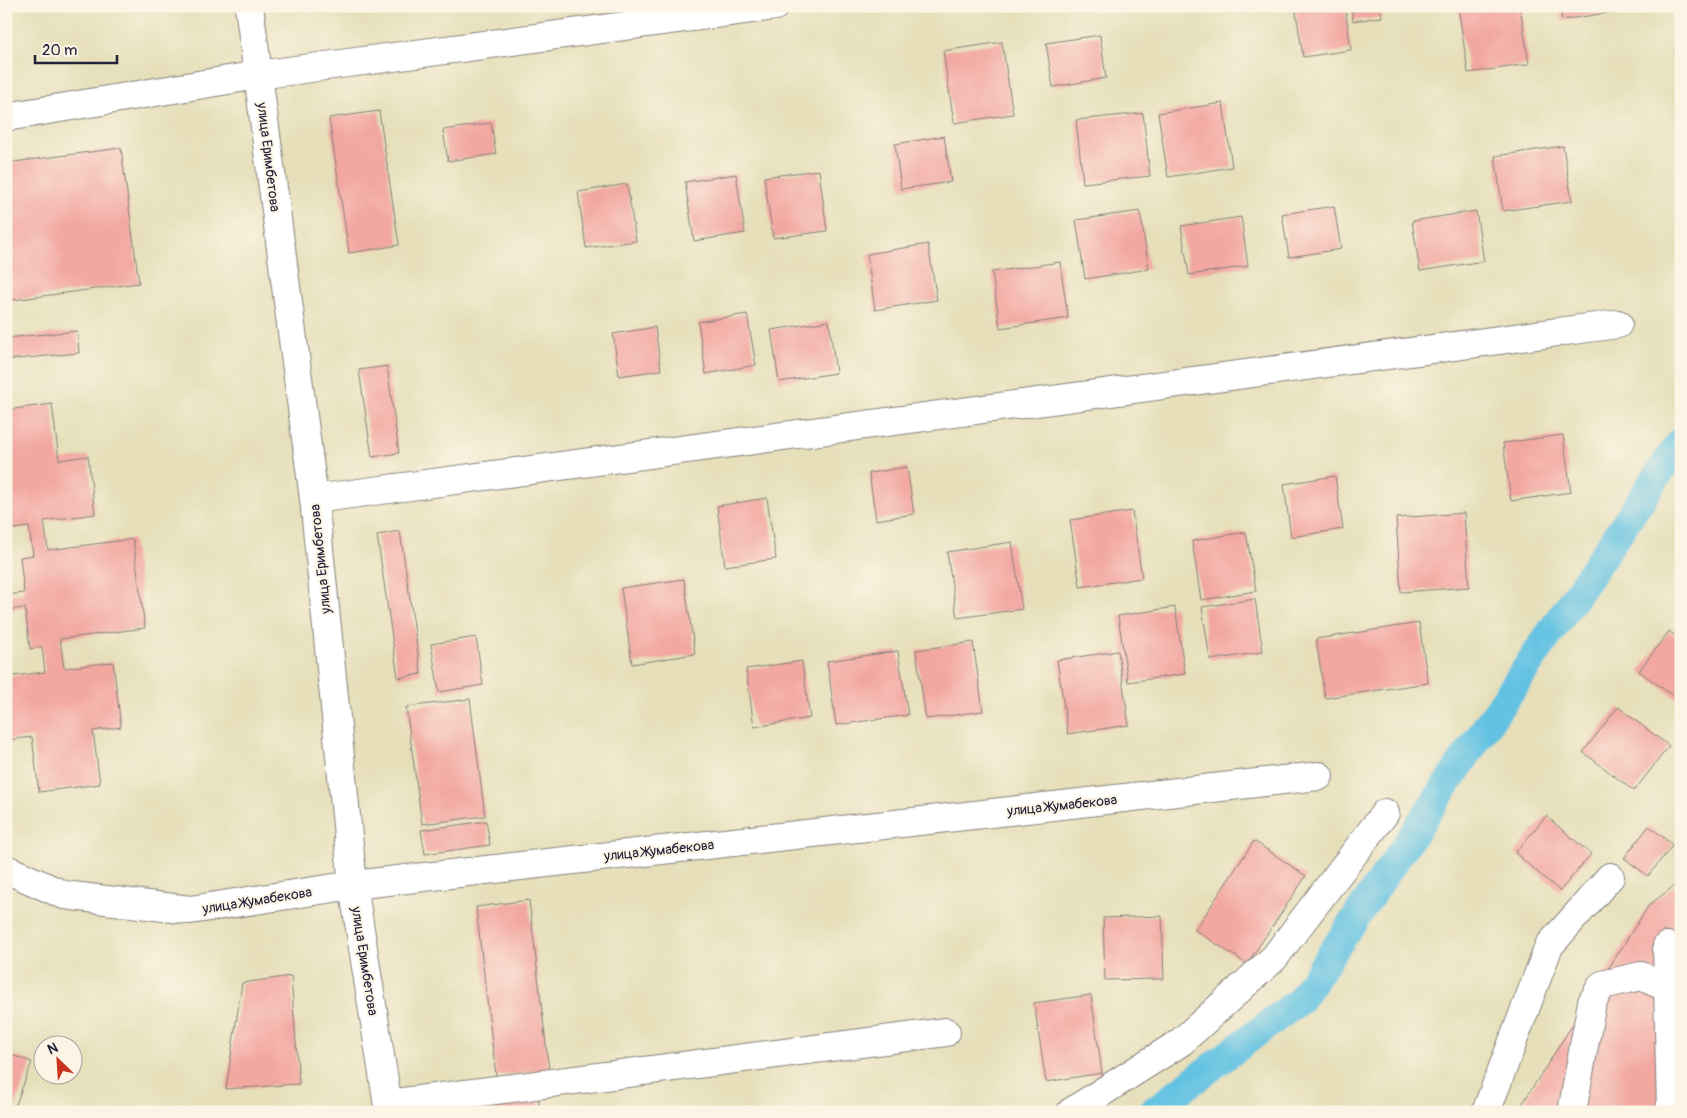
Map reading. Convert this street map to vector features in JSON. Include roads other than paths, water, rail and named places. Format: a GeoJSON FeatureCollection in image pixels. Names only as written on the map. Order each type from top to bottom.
{"type":"FeatureCollection","features":[{"type":"Feature","properties":{"kind":"street","name":"улица Еримбетова"},"geometry":{"type":"LineString","coordinates":[[249,6],[314,498],[353,884],[388,1108]]}},
{"type":"Feature","properties":{"kind":"street"},"geometry":{"type":"LineString","coordinates":[[6,118],[258,75],[775,6]]}},
{"type":"Feature","properties":{"kind":"street"},"geometry":{"type":"LineString","coordinates":[[314,498],[1618,324]]}},
{"type":"Feature","properties":{"kind":"street","name":"улица Жумабекова"},"geometry":{"type":"LineString","coordinates":[[6,869],[64,895],[190,910],[353,884],[1319,776]]}},
{"type":"Feature","properties":{"kind":"street"},"geometry":{"type":"LineString","coordinates":[[1071,1112],[1181,1042],[1274,958],[1385,813]]}},
{"type":"Feature","properties":{"kind":"street"},"geometry":{"type":"LineString","coordinates":[[1486,1112],[1548,946],[1610,877]]}},
{"type":"Feature","properties":{"kind":"street"},"geometry":{"type":"LineString","coordinates":[[1667,946],[1671,1112]]}},
{"type":"Feature","properties":{"kind":"street"},"geometry":{"type":"LineString","coordinates":[[1572,1112],[1592,1002],[1602,986],[1641,976],[1668,988]]}},
{"type":"Feature","properties":{"kind":"street"},"geometry":{"type":"LineString","coordinates":[[388,1108],[946,1032]]}},
{"type":"Feature","properties":{"kind":"waterway"},"geometry":{"type":"LineString","coordinates":[[1152,1112],[1299,1001],[1681,441]]}}]}
